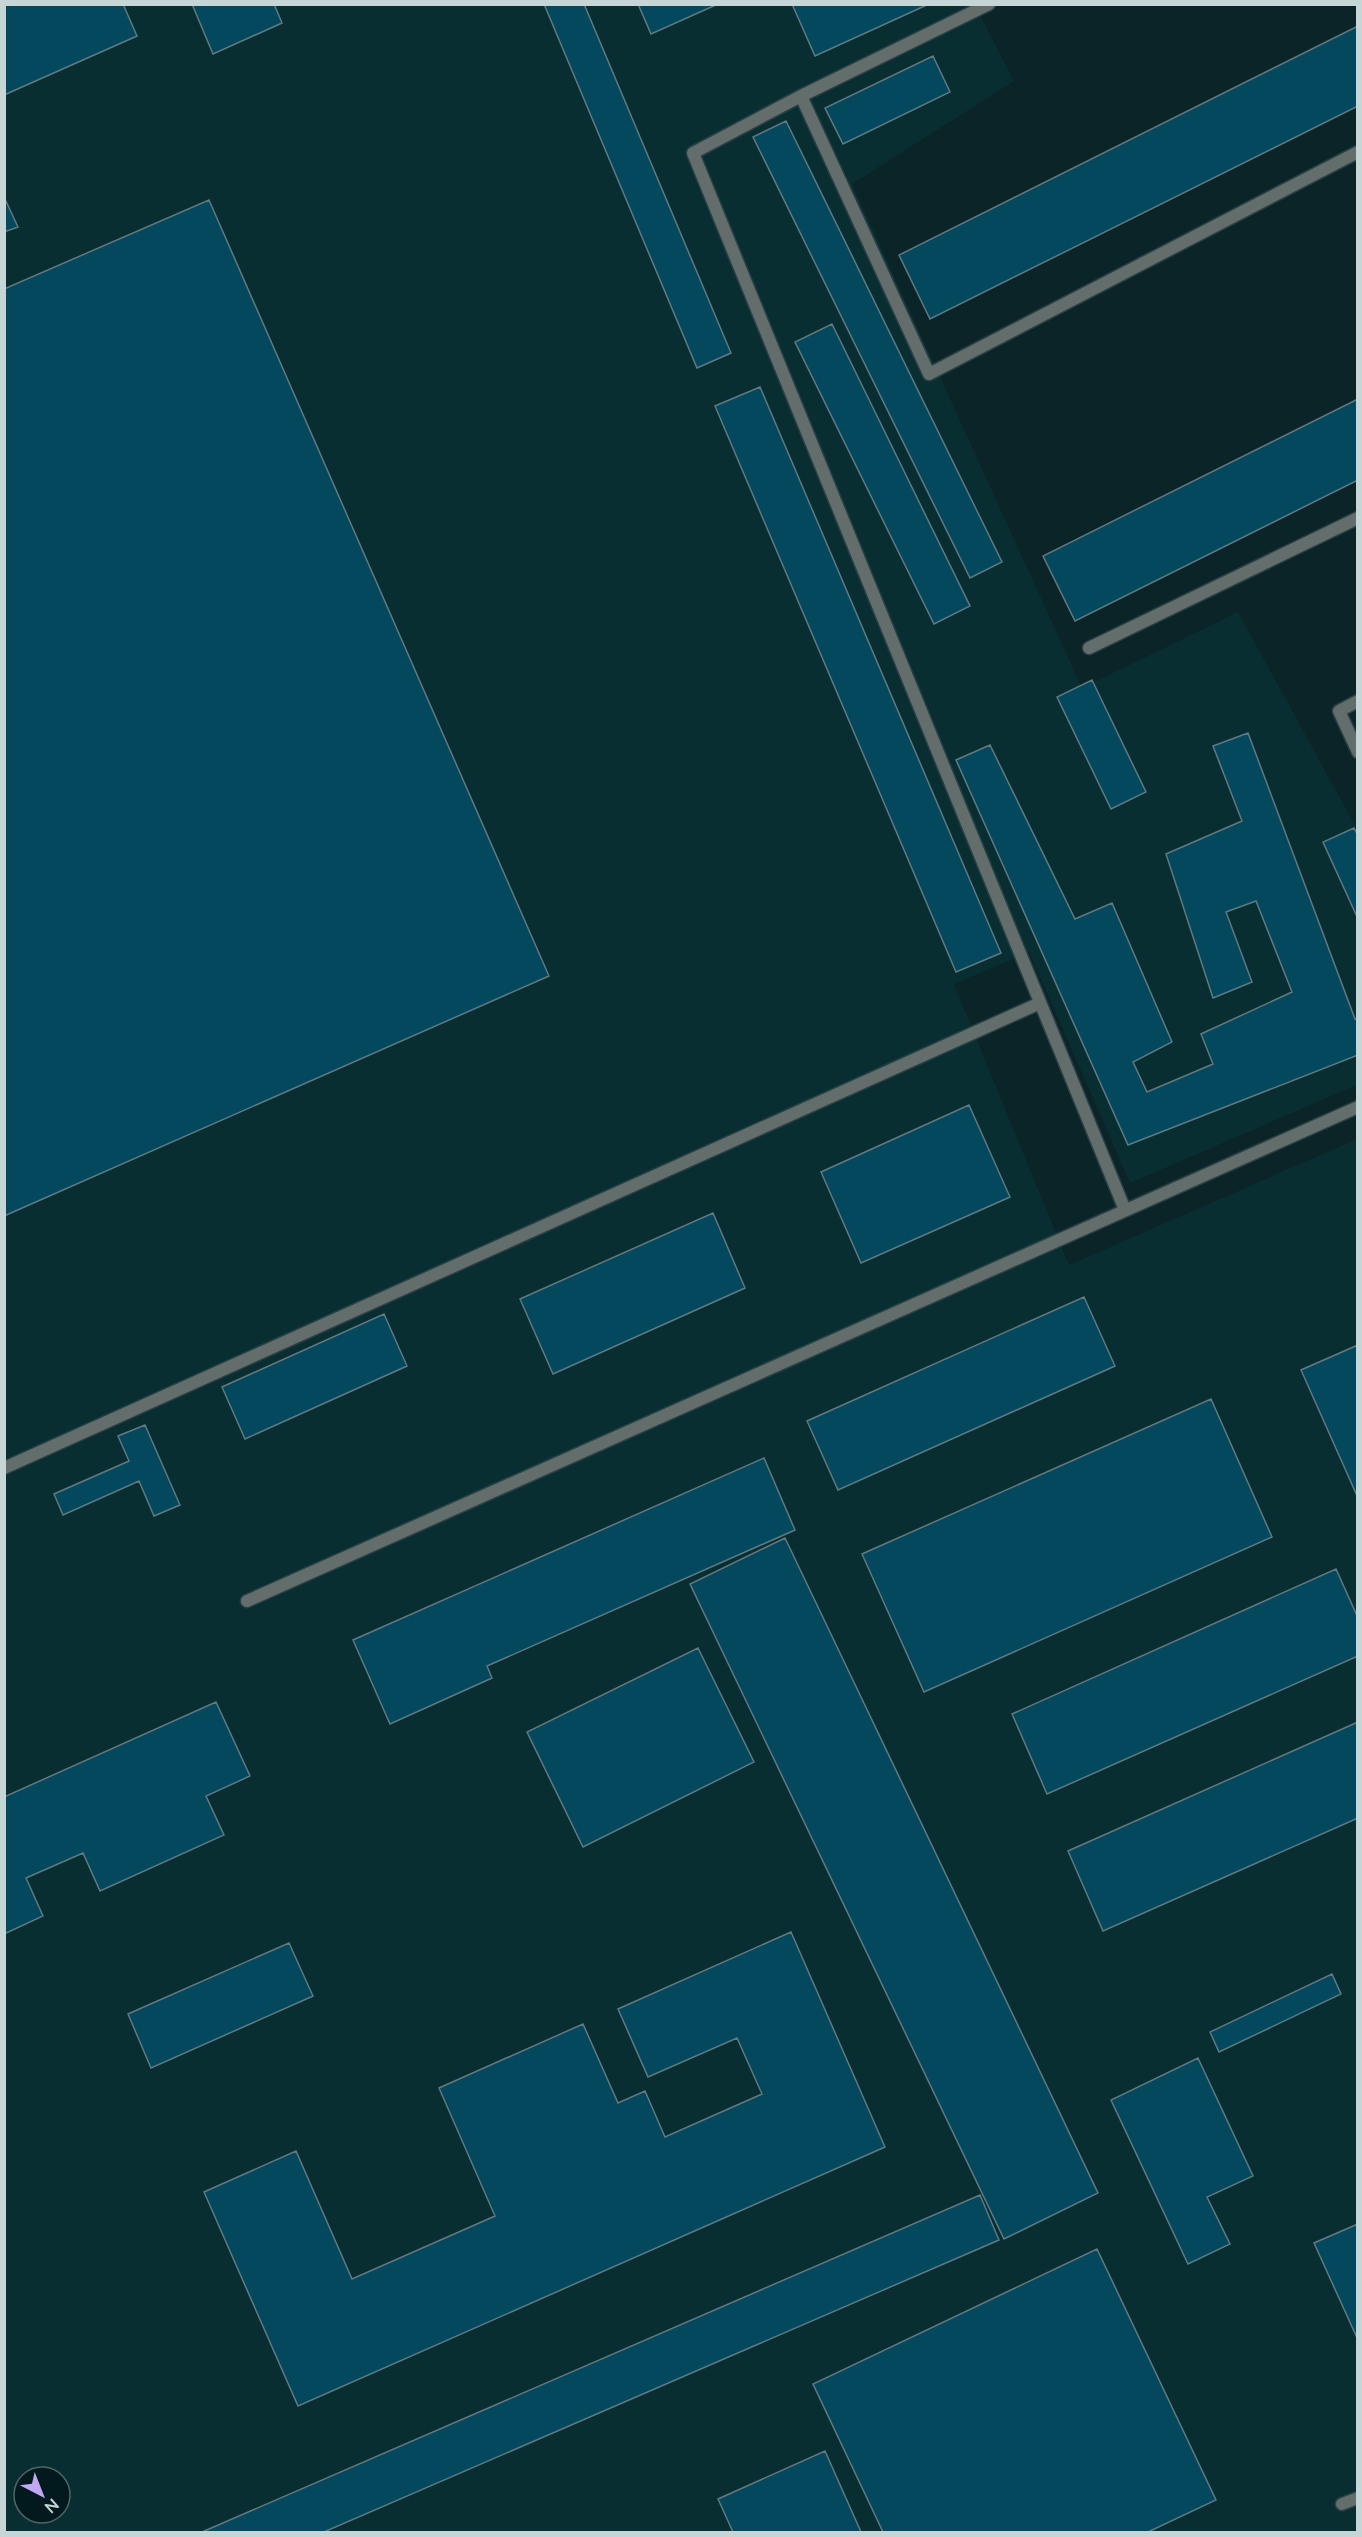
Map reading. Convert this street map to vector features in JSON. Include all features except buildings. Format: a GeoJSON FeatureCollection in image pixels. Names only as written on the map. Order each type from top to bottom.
{"type":"FeatureCollection","features":[{"type":"Feature","properties":{"kind":"street"},"geometry":{"type":"LineString","coordinates":[[989,4],[971,8],[693,153],[1125,1210]]}},
{"type":"Feature","properties":{"kind":"street"},"geometry":{"type":"LineString","coordinates":[[801,96],[929,374],[1358,152]]}},
{"type":"Feature","properties":{"kind":"street"},"geometry":{"type":"LineString","coordinates":[[1089,648],[1358,518]]}},
{"type":"Feature","properties":{"kind":"street"},"geometry":{"type":"LineString","coordinates":[[1358,701],[1339,711],[1358,752]]}},
{"type":"Feature","properties":{"kind":"street"},"geometry":{"type":"LineString","coordinates":[[4,1468],[1040,1003]]}},
{"type":"Feature","properties":{"kind":"street"},"geometry":{"type":"LineString","coordinates":[[247,1601],[1358,1107]]}},
{"type":"Feature","properties":{"kind":"street"},"geometry":{"type":"LineString","coordinates":[[1342,2504],[1358,2498]]}},
{"type":"Feature","properties":{"kind":"shaded area"},"geometry":{"type":"Polygon","coordinates":[[[5,5],[975,5],[1014,81],[852,184],[1082,688],[1238,612],[1357,829],[1357,1085],[1130,1183],[1029,952],[954,984],[1069,1265],[1357,1139],[1357,2532],[5,2532],[5,5]]]}}]}
